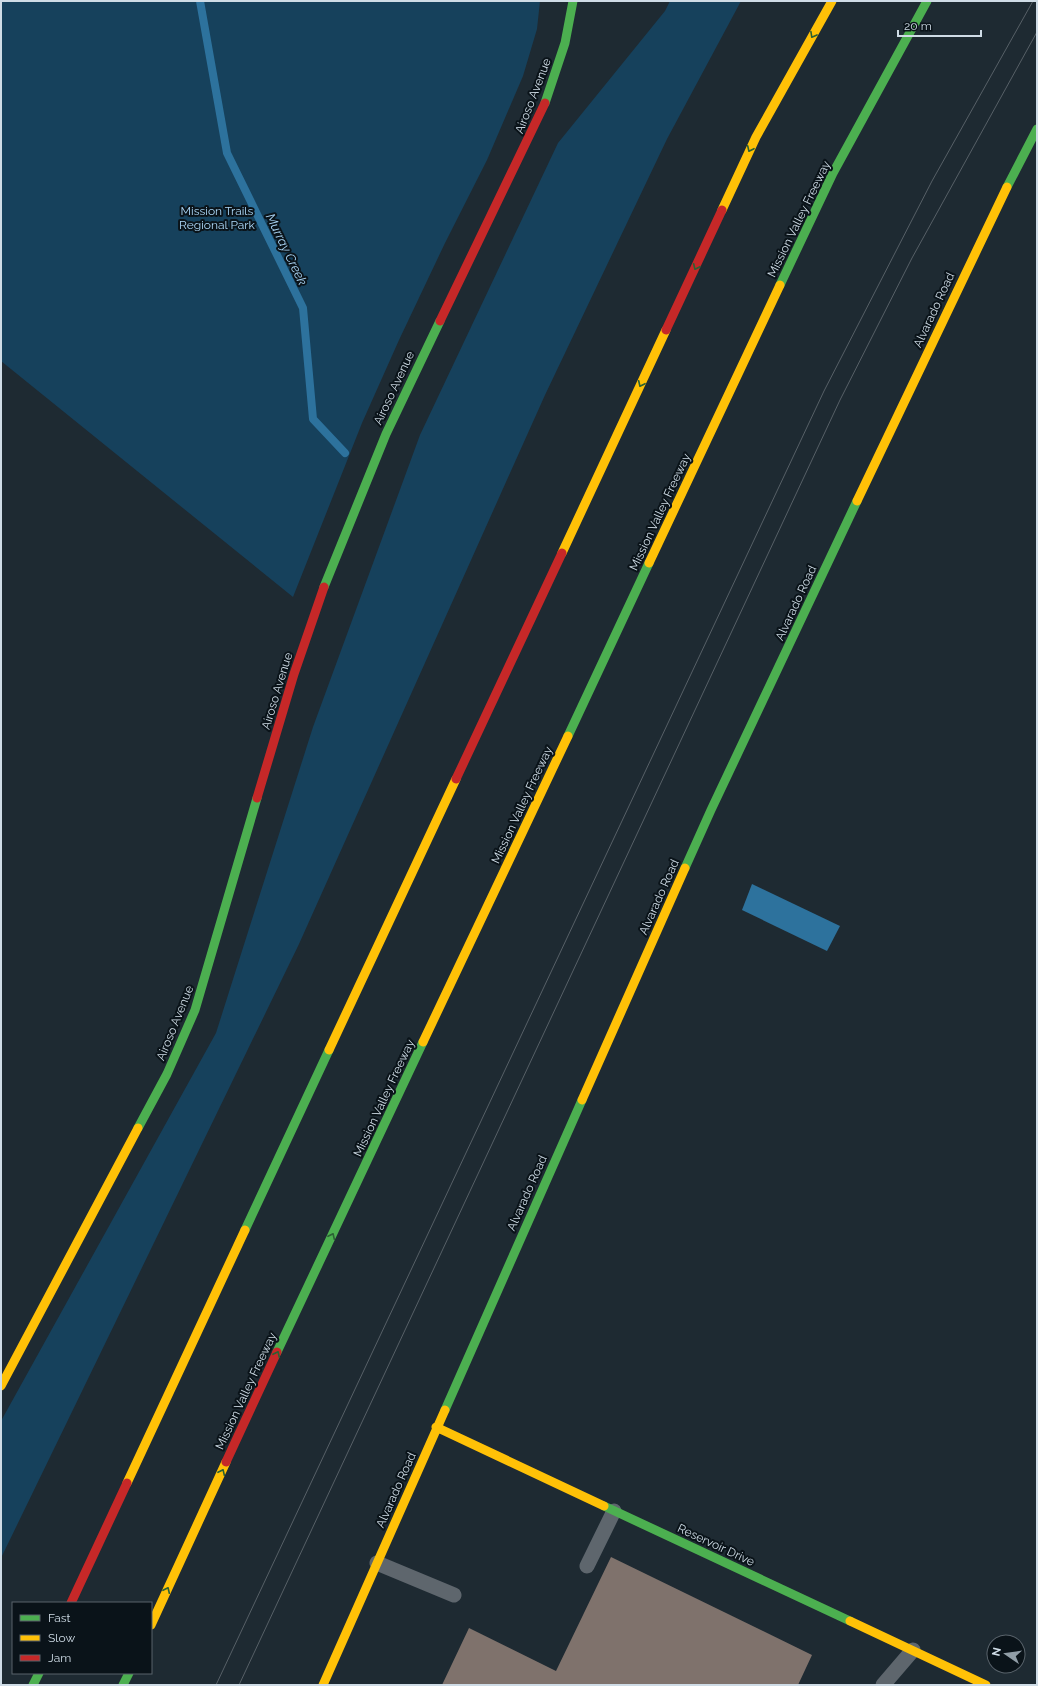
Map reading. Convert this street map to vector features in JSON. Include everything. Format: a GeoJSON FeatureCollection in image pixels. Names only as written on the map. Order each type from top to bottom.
{"type":"FeatureCollection","features":[{"type":"Feature","properties":{"kind":"main road","name":"Airoso Avenue"},"geometry":{"type":"LineString","coordinates":[[1,1386],[167,1074],[195,1010],[294,674],[318,601],[386,434],[542,112],[556,74],[566,38],[572,1]]}},
{"type":"Feature","properties":{"kind":"main road"},"geometry":{"type":"LineString","coordinates":[[72,1602],[756,137],[832,1]]}},
{"type":"Feature","properties":{"kind":"main road","name":"Mission Valley Freeway"},"geometry":{"type":"LineString","coordinates":[[152,1623],[290,1326],[833,173],[927,1]]}},
{"type":"Feature","properties":{"kind":"main road","name":"Alvarado Road"},"geometry":{"type":"LineString","coordinates":[[323,1685],[436,1427],[711,810],[997,205],[1037,129]]}},
{"type":"Feature","properties":{"kind":"main road","name":"Reservoir Drive"},"geometry":{"type":"LineString","coordinates":[[436,1427],[986,1685]]}},
{"type":"Feature","properties":{"kind":"main road"},"geometry":{"type":"LineString","coordinates":[[33,1685],[38,1674]]}},
{"type":"Feature","properties":{"kind":"main road"},"geometry":{"type":"LineString","coordinates":[[123,1685],[128,1674]]}},
{"type":"Feature","properties":{"kind":"lane"},"geometry":{"type":"LineString","coordinates":[[586,1566],[614,1511]]}},
{"type":"Feature","properties":{"kind":"lane"},"geometry":{"type":"LineString","coordinates":[[376,1563],[454,1595]]}},
{"type":"Feature","properties":{"kind":"lane"},"geometry":{"type":"LineString","coordinates":[[883,1685],[913,1650]]}},
{"type":"Feature","properties":{"kind":"green space","name":"Mission Trails Regional Park"},"geometry":{"type":"Polygon","coordinates":[[[1,1],[540,1],[537,29],[523,76],[487,160],[445,243],[362,423],[293,597],[1,361],[1,1]]]}},
{"type":"Feature","properties":{"kind":"green space"},"geometry":{"type":"Polygon","coordinates":[[[670,1],[741,1],[667,139],[545,395],[299,944],[1,1558],[1,1421],[216,1033],[313,727],[420,435],[558,143],[665,11],[670,1]]]}},
{"type":"Feature","properties":{"kind":"shaded area"},"geometry":{"type":"Polygon","coordinates":[[[752,884],[840,926],[827,951],[742,910],[752,884]]]}},
{"type":"Feature","properties":{"kind":"building"},"geometry":{"type":"Polygon","coordinates":[[[611,1557],[812,1655],[798,1685],[442,1685],[469,1628],[556,1671],[611,1557]]]}},
{"type":"Feature","properties":{"kind":"waterway","name":"Murray Creek"},"geometry":{"type":"LineString","coordinates":[[200,1],[227,153],[303,308],[313,419],[345,453]]}},
{"type":"Feature","properties":{"kind":"tram line"},"geometry":{"type":"LineString","coordinates":[[216,1685],[824,391],[932,181],[1033,1]]}},
{"type":"Feature","properties":{"kind":"tram line"},"geometry":{"type":"LineString","coordinates":[[239,1685],[840,400],[912,258],[1037,32]]}},
{"type":"Feature","properties":{"kind":"traffic: fast"},"geometry":{"type":"LineString","coordinates":[[545,103],[565,43],[573,1]]}},
{"type":"Feature","properties":{"kind":"traffic: fast"},"geometry":{"type":"LineString","coordinates":[[780,285],[833,173],[927,1]]}},
{"type":"Feature","properties":{"kind":"traffic: fast"},"geometry":{"type":"LineString","coordinates":[[1007,187],[1037,129]]}},
{"type":"Feature","properties":{"kind":"traffic: fast"},"geometry":{"type":"LineString","coordinates":[[324,587],[386,434],[440,321]]}},
{"type":"Feature","properties":{"kind":"traffic: fast"},"geometry":{"type":"LineString","coordinates":[[685,868],[857,501]]}},
{"type":"Feature","properties":{"kind":"traffic: fast"},"geometry":{"type":"LineString","coordinates":[[568,736],[649,563]]}},
{"type":"Feature","properties":{"kind":"traffic: fast"},"geometry":{"type":"LineString","coordinates":[[138,1128],[167,1074],[195,1010],[257,798]]}},
{"type":"Feature","properties":{"kind":"traffic: fast"},"geometry":{"type":"LineString","coordinates":[[277,1352],[423,1042]]}},
{"type":"Feature","properties":{"kind":"traffic: fast"},"geometry":{"type":"LineString","coordinates":[[245,1230],[329,1050]]}},
{"type":"Feature","properties":{"kind":"traffic: fast"},"geometry":{"type":"LineString","coordinates":[[445,1410],[582,1100]]}},
{"type":"Feature","properties":{"kind":"traffic: fast"},"geometry":{"type":"LineString","coordinates":[[604,1506],[850,1621]]}},
{"type":"Feature","properties":{"kind":"traffic: fast"},"geometry":{"type":"LineString","coordinates":[[33,1685],[38,1674]]}},
{"type":"Feature","properties":{"kind":"traffic: fast"},"geometry":{"type":"LineString","coordinates":[[123,1685],[128,1674]]}},
{"type":"Feature","properties":{"kind":"traffic: slow"},"geometry":{"type":"LineString","coordinates":[[722,210],[756,137],[832,1]]}},
{"type":"Feature","properties":{"kind":"traffic: slow"},"geometry":{"type":"LineString","coordinates":[[857,501],[1007,187]]}},
{"type":"Feature","properties":{"kind":"traffic: slow"},"geometry":{"type":"LineString","coordinates":[[649,563],[780,285]]}},
{"type":"Feature","properties":{"kind":"traffic: slow"},"geometry":{"type":"LineString","coordinates":[[562,553],[666,330]]}},
{"type":"Feature","properties":{"kind":"traffic: slow"},"geometry":{"type":"LineString","coordinates":[[423,1042],[568,736]]}},
{"type":"Feature","properties":{"kind":"traffic: slow"},"geometry":{"type":"LineString","coordinates":[[329,1050],[456,779]]}},
{"type":"Feature","properties":{"kind":"traffic: slow"},"geometry":{"type":"LineString","coordinates":[[582,1100],[685,868]]}},
{"type":"Feature","properties":{"kind":"traffic: slow"},"geometry":{"type":"LineString","coordinates":[[1,1386],[138,1128]]}},
{"type":"Feature","properties":{"kind":"traffic: slow"},"geometry":{"type":"LineString","coordinates":[[127,1483],[245,1230]]}},
{"type":"Feature","properties":{"kind":"traffic: slow"},"geometry":{"type":"LineString","coordinates":[[323,1685],[445,1410]]}},
{"type":"Feature","properties":{"kind":"traffic: slow"},"geometry":{"type":"LineString","coordinates":[[436,1427],[604,1506]]}},
{"type":"Feature","properties":{"kind":"traffic: slow"},"geometry":{"type":"LineString","coordinates":[[152,1623],[226,1462]]}},
{"type":"Feature","properties":{"kind":"traffic: slow"},"geometry":{"type":"LineString","coordinates":[[850,1621],[986,1685]]}},
{"type":"Feature","properties":{"kind":"traffic: jam"},"geometry":{"type":"LineString","coordinates":[[440,321],[545,103]]}},
{"type":"Feature","properties":{"kind":"traffic: jam"},"geometry":{"type":"LineString","coordinates":[[666,330],[722,210]]}},
{"type":"Feature","properties":{"kind":"traffic: jam"},"geometry":{"type":"LineString","coordinates":[[456,779],[562,553]]}},
{"type":"Feature","properties":{"kind":"traffic: jam"},"geometry":{"type":"LineString","coordinates":[[257,798],[294,674],[324,587]]}},
{"type":"Feature","properties":{"kind":"traffic: jam"},"geometry":{"type":"LineString","coordinates":[[226,1462],[277,1352]]}},
{"type":"Feature","properties":{"kind":"traffic: jam"},"geometry":{"type":"LineString","coordinates":[[71,1602],[127,1483]]}}]}
